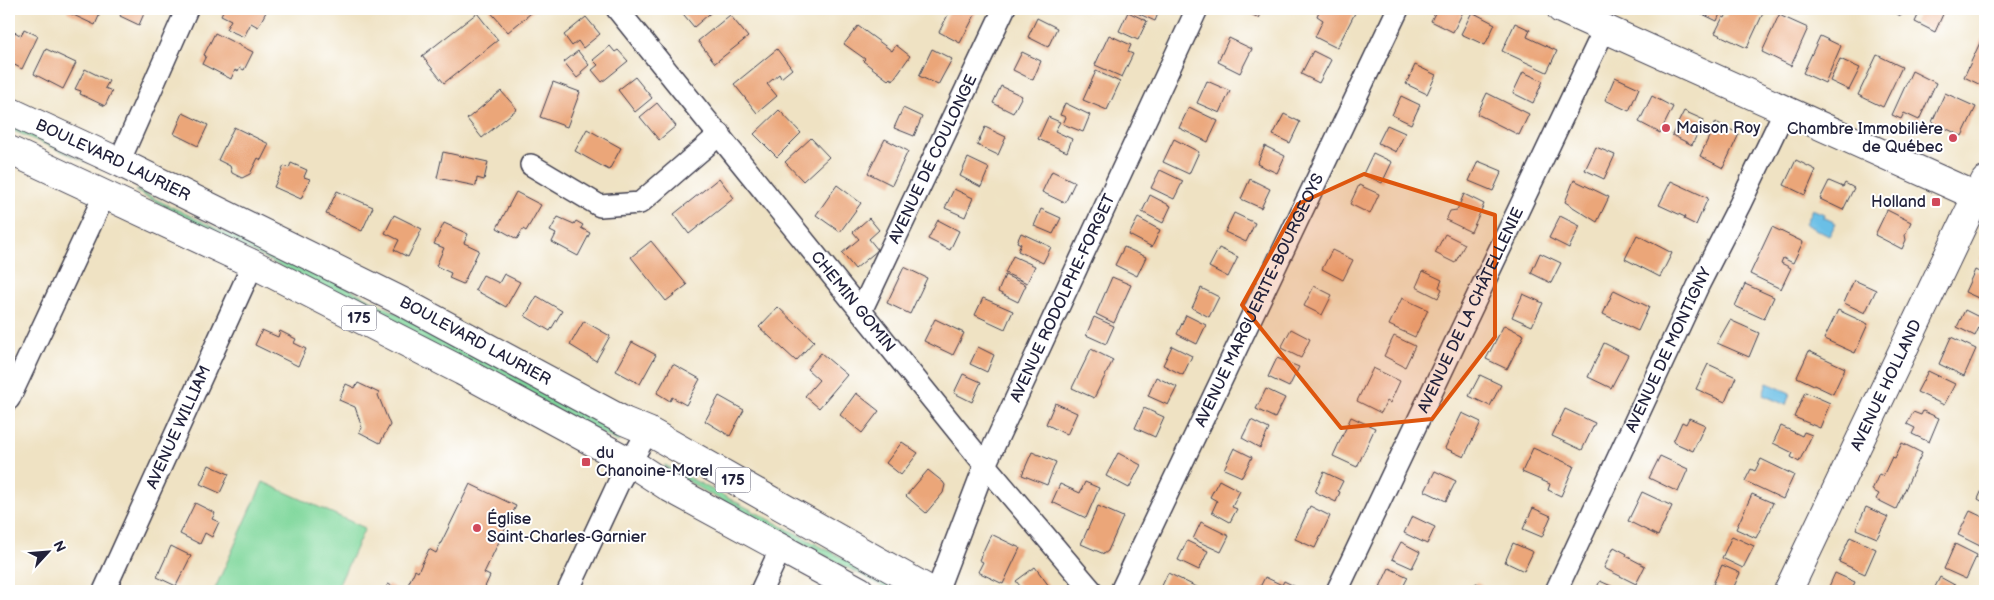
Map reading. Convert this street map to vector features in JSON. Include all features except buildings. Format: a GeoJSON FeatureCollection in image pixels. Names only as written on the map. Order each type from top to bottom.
{"type":"FeatureCollection","features":[{"type":"Feature","properties":{"kind":"main road"},"geometry":{"type":"LineString","coordinates":[[1561,9],[1784,110],[1983,193]]}},
{"type":"Feature","properties":{"kind":"main road","name":"BOULEVARD LAURIER"},"geometry":{"type":"LineString","coordinates":[[9,111],[119,162],[401,301],[624,421],[648,431],[931,591]]}},
{"type":"Feature","properties":{"kind":"main road","name":"BOULEVARD LAURIER"},"geometry":{"type":"LineString","coordinates":[[9,150],[253,264],[462,371],[630,462],[670,488],[860,591]]}},
{"type":"Feature","properties":{"kind":"main road","name":"AVENUE HOLLAND"},"geometry":{"type":"LineString","coordinates":[[1788,591],[1983,193]]}},
{"type":"Feature","properties":{"kind":"street"},"geometry":{"type":"LineString","coordinates":[[119,162],[187,9]]}},
{"type":"Feature","properties":{"kind":"street","name":"CHEMIN GOMIN"},"geometry":{"type":"LineString","coordinates":[[617,9],[720,134],[985,465],[1092,591]]}},
{"type":"Feature","properties":{"kind":"street","name":"AVENUE DE COULONGE"},"geometry":{"type":"LineString","coordinates":[[862,311],[1004,9]]}},
{"type":"Feature","properties":{"kind":"street","name":"AVENUE RODOLPHE-FORGET"},"geometry":{"type":"LineString","coordinates":[[937,591],[985,465],[1197,9]]}},
{"type":"Feature","properties":{"kind":"street","name":"AVENUE MARGUERITE-BOURGEOYS"},"geometry":{"type":"LineString","coordinates":[[1121,591],[1398,9]]}},
{"type":"Feature","properties":{"kind":"street","name":"AVENUE DE LA CHÂTELLENIE"},"geometry":{"type":"LineString","coordinates":[[1337,591],[1606,28]]}},
{"type":"Feature","properties":{"kind":"street","name":"AVENUE DE MONTIGNY"},"geometry":{"type":"LineString","coordinates":[[1556,591],[1698,286],[1740,204],[1784,110]]}},
{"type":"Feature","properties":{"kind":"street"},"geometry":{"type":"LineString","coordinates":[[531,165],[600,206],[640,203],[720,134]]}},
{"type":"Feature","properties":{"kind":"street"},"geometry":{"type":"LineString","coordinates":[[9,399],[104,196]]}},
{"type":"Feature","properties":{"kind":"street","name":"AVENUE WILLIAM"},"geometry":{"type":"LineString","coordinates":[[104,591],[253,264]]}},
{"type":"Feature","properties":{"kind":"street"},"geometry":{"type":"LineString","coordinates":[[568,591],[630,462],[648,431]]}},
{"type":"Feature","properties":{"kind":"street"},"geometry":{"type":"LineString","coordinates":[[761,591],[781,548]]}},
{"type":"Feature","properties":{"kind":"highlighted area"},"geometry":{"type":"Polygon","coordinates":[[[1364,174],[1495,215],[1495,337],[1432,419],[1341,428],[1242,305],[1298,204],[1364,174]]]}},
{"type":"Feature","properties":{"kind":"green space"},"geometry":{"type":"Polygon","coordinates":[[[9,122],[89,163],[9,129],[9,122]]]}},
{"type":"Feature","properties":{"kind":"green space"},"geometry":{"type":"Polygon","coordinates":[[[137,190],[230,235],[290,258],[598,417],[622,435],[618,442],[135,191],[137,190]]]}},
{"type":"Feature","properties":{"kind":"green space"},"geometry":{"type":"Polygon","coordinates":[[[665,465],[906,591],[891,591],[708,493],[665,468],[665,465]]]}},
{"type":"Feature","properties":{"kind":"green space"},"geometry":{"type":"Polygon","coordinates":[[[263,482],[365,528],[336,591],[214,591],[263,482]]]}},
{"type":"Feature","properties":{"kind":"water"},"geometry":{"type":"Polygon","coordinates":[[[1812,209],[1824,214],[1823,217],[1836,223],[1829,236],[1805,224],[1812,209]]]}},
{"type":"Feature","properties":{"kind":"water"},"geometry":{"type":"Polygon","coordinates":[[[1767,383],[1790,393],[1786,405],[1763,395],[1767,383]]]}},
{"type":"Feature","properties":{"kind":"place","name":"Maison Roy"},"geometry":{"type":"Point","coordinates":[1666,128]}},
{"type":"Feature","properties":{"kind":"place","name":"Chambre Immobilière de Québec"},"geometry":{"type":"Point","coordinates":[1953,138]}},
{"type":"Feature","properties":{"kind":"place","name":"Holland"},"geometry":{"type":"Point","coordinates":[1936,202]}},
{"type":"Feature","properties":{"kind":"place","name":"du Chanoine-Morel"},"geometry":{"type":"Point","coordinates":[586,462]}},
{"type":"Feature","properties":{"kind":"place","name":"Église Saint-Charles-Garnier"},"geometry":{"type":"Point","coordinates":[477,528]}}]}
